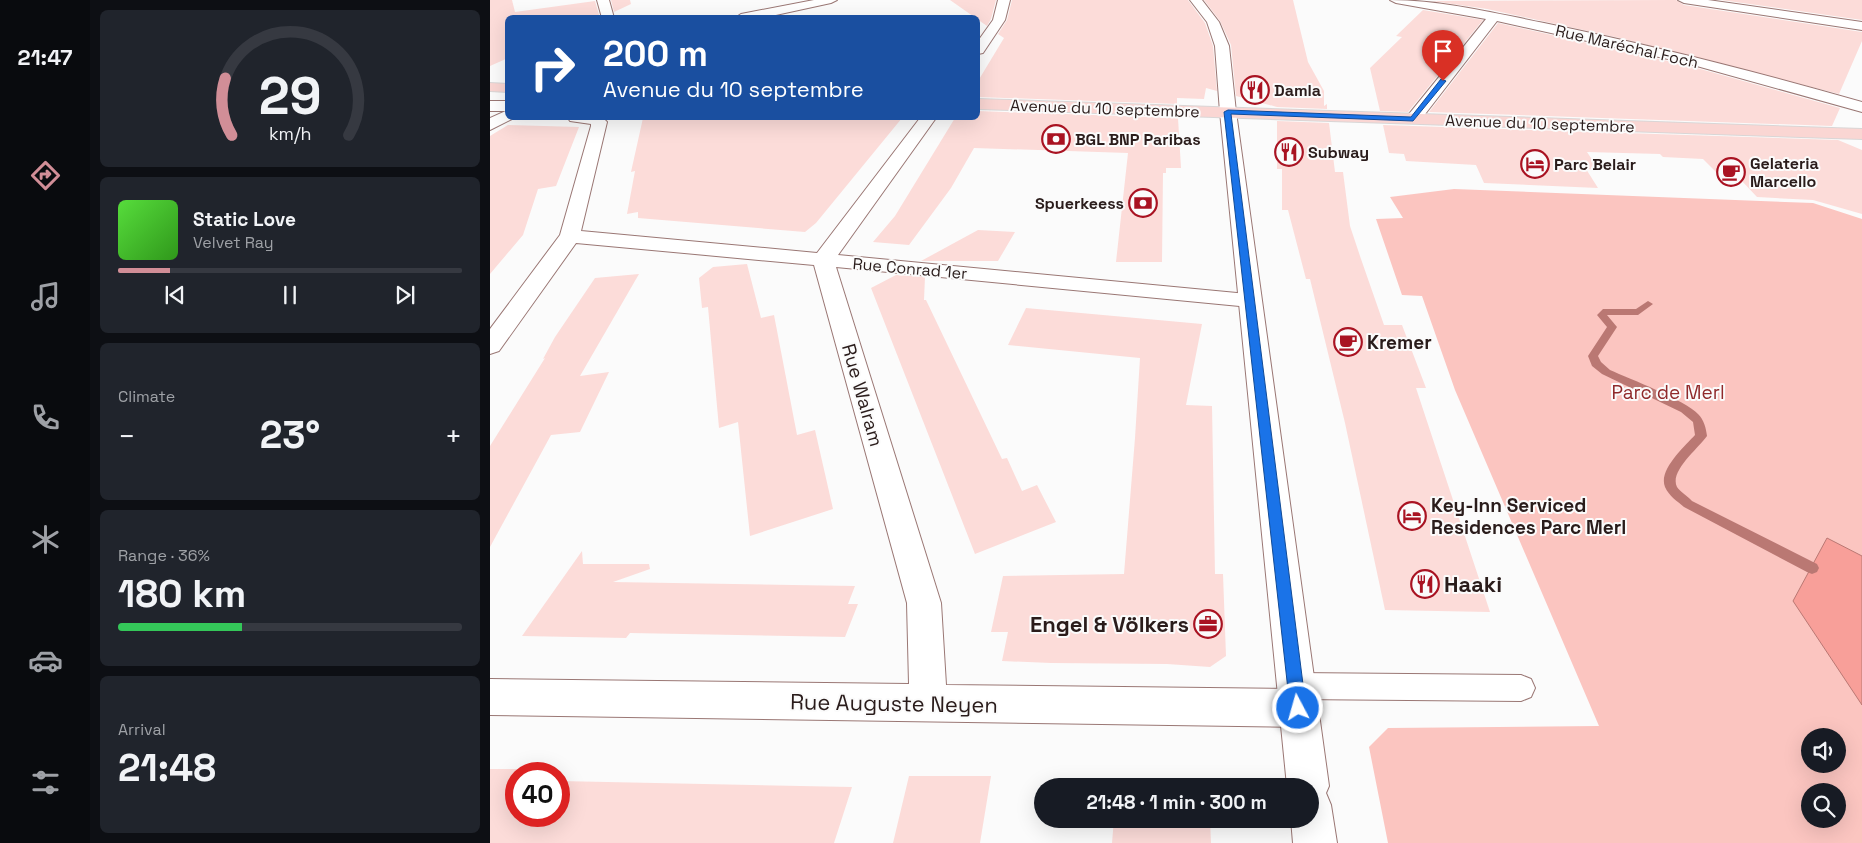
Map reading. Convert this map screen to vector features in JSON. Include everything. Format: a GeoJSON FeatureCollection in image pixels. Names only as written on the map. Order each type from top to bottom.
{"type":"FeatureCollection","features":[{"type":"Feature","properties":{"kind":"main road"},"geometry":{"type":"LineString","coordinates":[[491,87],[505,88]]}},
{"type":"Feature","properties":{"kind":"main road","name":"Avenue du 10 septembre"},"geometry":{"type":"LineString","coordinates":[[980,104],[1862,134]]}},
{"type":"Feature","properties":{"kind":"street"},"geometry":{"type":"LineString","coordinates":[[603,0],[607,15]]}},
{"type":"Feature","properties":{"kind":"street"},"geometry":{"type":"LineString","coordinates":[[756,15],[831,0]]}},
{"type":"Feature","properties":{"kind":"street"},"geometry":{"type":"LineString","coordinates":[[980,47],[999,20],[1004,0]]}},
{"type":"Feature","properties":{"kind":"street"},"geometry":{"type":"LineString","coordinates":[[1196,0],[1213,22],[1222,46],[1228,112],[1307,778]]}},
{"type":"Feature","properties":{"kind":"street","name":"Rue Maréchal Foch"},"geometry":{"type":"LineString","coordinates":[[1396,0],[1494,17],[1674,57],[1861,105]]}},
{"type":"Feature","properties":{"kind":"street"},"geometry":{"type":"LineString","coordinates":[[1684,0],[1862,26]]}},
{"type":"Feature","properties":{"kind":"street"},"geometry":{"type":"LineString","coordinates":[[1413,119],[1494,17]]}},
{"type":"Feature","properties":{"kind":"street"},"geometry":{"type":"LineString","coordinates":[[491,87],[505,84]]}},
{"type":"Feature","properties":{"kind":"street"},"geometry":{"type":"LineString","coordinates":[[490,106],[505,106]]}},
{"type":"Feature","properties":{"kind":"street"},"geometry":{"type":"LineString","coordinates":[[490,124],[505,116]]}},
{"type":"Feature","properties":{"kind":"street"},"geometry":{"type":"LineString","coordinates":[[490,346],[570,236],[599,126],[599,122],[596,120]]}},
{"type":"Feature","properties":{"kind":"street"},"geometry":{"type":"LineString","coordinates":[[823,260],[927,120]]}},
{"type":"Feature","properties":{"kind":"street","name":"Rue Conrad 1er"},"geometry":{"type":"LineString","coordinates":[[570,236],[1250,300]]}},
{"type":"Feature","properties":{"kind":"street","name":"Rue Walram"},"geometry":{"type":"LineString","coordinates":[[823,260],[924,603],[928,703]]}},
{"type":"Feature","properties":{"kind":"street","name":"Rue Auguste Neyen"},"geometry":{"type":"LineString","coordinates":[[490,697],[928,703],[1297,697]]}},
{"type":"Feature","properties":{"kind":"street"},"geometry":{"type":"LineString","coordinates":[[1313,828],[1315,843]]}},
{"type":"Feature","properties":{"kind":"lane"},"geometry":{"type":"LineString","coordinates":[[1297,697],[1521,688]]}},
{"type":"Feature","properties":{"kind":"green space","name":"Parc de Merl"},"geometry":{"type":"Polygon","coordinates":[[[1454,189],[1813,203],[1862,219],[1862,843],[1388,843],[1369,747],[1388,728],[1599,726],[1455,390],[1422,296],[1402,295],[1376,219],[1403,218],[1390,197],[1454,189]]]}},
{"type":"Feature","properties":{"kind":"shaded area"},"geometry":{"type":"Polygon","coordinates":[[[1827,538],[1862,556],[1862,705],[1793,601],[1827,538]]]}},
{"type":"Feature","properties":{"kind":"building"},"geometry":{"type":"Polygon","coordinates":[[[490,0],[512,0],[515,12],[595,1],[599,15],[505,15],[505,59],[490,66],[490,0]]]}},
{"type":"Feature","properties":{"kind":"building"},"geometry":{"type":"Polygon","coordinates":[[[611,0],[630,0],[631,4],[614,12],[611,0]]]}},
{"type":"Feature","properties":{"kind":"building"},"geometry":{"type":"Polygon","coordinates":[[[950,0],[996,0],[987,26],[980,21],[980,15],[971,15],[950,0]]]}},
{"type":"Feature","properties":{"kind":"building"},"geometry":{"type":"Polygon","coordinates":[[[1012,0],[1188,0],[1205,23],[1213,46],[1217,91],[1206,88],[1204,99],[1177,98],[1177,104],[980,97],[980,78],[1004,38],[998,34],[1007,20],[1012,0]]]}},
{"type":"Feature","properties":{"kind":"building"},"geometry":{"type":"Polygon","coordinates":[[[1204,0],[1293,0],[1308,62],[1324,91],[1324,106],[1327,104],[1327,109],[1277,107],[1236,96],[1231,45],[1220,21],[1204,0]]]}},
{"type":"Feature","properties":{"kind":"building"},"geometry":{"type":"Polygon","coordinates":[[[1676,0],[1684,5],[1862,32],[1862,41],[1839,94],[1624,39],[1487,9],[1432,1],[1676,0]]]}},
{"type":"Feature","properties":{"kind":"building"},"geometry":{"type":"Polygon","coordinates":[[[1721,0],[1862,0],[1862,20],[1721,0]]]}},
{"type":"Feature","properties":{"kind":"building"},"geometry":{"type":"Polygon","coordinates":[[[1423,10],[1483,20],[1408,112],[1380,111],[1370,68],[1402,37],[1396,36],[1423,10]]]}},
{"type":"Feature","properties":{"kind":"building"},"geometry":{"type":"Polygon","coordinates":[[[1498,23],[1686,65],[1840,108],[1832,126],[1429,112],[1498,23]]]}},
{"type":"Feature","properties":{"kind":"building"},"geometry":{"type":"Polygon","coordinates":[[[980,111],[1178,118],[1181,168],[1166,168],[1166,173],[1163,173],[1162,262],[1116,262],[1128,153],[974,148],[951,188],[909,245],[873,242],[895,216],[954,120],[980,120],[980,111]]]}},
{"type":"Feature","properties":{"kind":"building"},"geometry":{"type":"Polygon","coordinates":[[[643,120],[900,120],[816,223],[805,232],[638,218],[638,212],[627,214],[635,171],[631,172],[643,120]]]}},
{"type":"Feature","properties":{"kind":"building"},"geometry":{"type":"Polygon","coordinates":[[[1277,121],[1329,123],[1335,172],[1343,172],[1350,226],[1384,325],[1402,325],[1426,388],[1416,388],[1490,612],[1385,610],[1345,423],[1310,279],[1306,279],[1288,210],[1282,210],[1282,169],[1277,169],[1277,121]]]}},
{"type":"Feature","properties":{"kind":"building"},"geometry":{"type":"Polygon","coordinates":[[[508,125],[579,127],[556,186],[538,189],[523,235],[490,274],[490,136],[508,125]]]}},
{"type":"Feature","properties":{"kind":"building"},"geometry":{"type":"Polygon","coordinates":[[[1383,125],[1838,140],[1862,150],[1862,214],[1813,200],[1757,197],[1740,179],[1722,178],[1703,159],[1663,157],[1660,154],[1587,152],[1599,170],[1586,169],[1598,188],[1484,183],[1476,165],[1406,161],[1404,154],[1389,153],[1383,125]]]}},
{"type":"Feature","properties":{"kind":"building"},"geometry":{"type":"Polygon","coordinates":[[[978,230],[1015,232],[998,261],[921,261],[978,230]]]}},
{"type":"Feature","properties":{"kind":"building"},"geometry":{"type":"Polygon","coordinates":[[[747,264],[761,318],[774,315],[797,435],[815,430],[833,509],[750,536],[738,422],[719,428],[708,307],[702,308],[699,278],[713,267],[747,264]]]}},
{"type":"Feature","properties":{"kind":"building"},"geometry":{"type":"Polygon","coordinates":[[[639,274],[580,376],[609,372],[580,432],[551,435],[490,547],[490,446],[545,358],[543,359],[555,337],[595,278],[639,274]]]}},
{"type":"Feature","properties":{"kind":"building"},"geometry":{"type":"Polygon","coordinates":[[[896,275],[925,277],[924,300],[926,300],[1002,459],[1007,458],[1022,491],[1037,485],[1056,522],[975,554],[871,288],[896,275]]]}},
{"type":"Feature","properties":{"kind":"building"},"geometry":{"type":"Polygon","coordinates":[[[1026,308],[1202,324],[1186,405],[1212,406],[1215,574],[1223,574],[1226,656],[1210,667],[1167,664],[1002,661],[1008,632],[991,632],[1003,576],[1124,574],[1135,438],[1140,358],[1008,345],[1026,308]]]}},
{"type":"Feature","properties":{"kind":"building"},"geometry":{"type":"Polygon","coordinates":[[[582,551],[583,564],[649,564],[650,569],[613,582],[855,586],[848,604],[858,604],[845,637],[630,633],[626,638],[522,636],[582,551]]]}},
{"type":"Feature","properties":{"kind":"building"},"geometry":{"type":"Polygon","coordinates":[[[490,769],[505,769],[505,827],[570,827],[570,781],[852,787],[834,843],[490,843],[490,769]]]}},
{"type":"Feature","properties":{"kind":"building"},"geometry":{"type":"Polygon","coordinates":[[[909,776],[991,776],[980,843],[893,843],[909,776]]]}},
{"type":"Feature","properties":{"kind":"building"},"geometry":{"type":"Polygon","coordinates":[[[1113,828],[1210,828],[1211,843],[1112,843],[1113,828]]]}},
{"type":"Feature","properties":{"kind":"waterway"},"geometry":{"type":"LineString","coordinates":[[1648,304],[1638,312],[1606,311],[1602,315],[1612,327],[1593,356],[1596,364],[1606,372],[1685,409],[1697,420],[1701,436],[1681,458],[1672,472],[1670,484],[1673,490],[1688,504],[1812,568]]}},
{"type":"Feature","properties":{"kind":"place","name":"Damla"},"geometry":{"type":"Point","coordinates":[1255,90]}},
{"type":"Feature","properties":{"kind":"place","name":"BGL BNP Paribas"},"geometry":{"type":"Point","coordinates":[1056,139]}},
{"type":"Feature","properties":{"kind":"place","name":"Subway"},"geometry":{"type":"Point","coordinates":[1289,152]}},
{"type":"Feature","properties":{"kind":"place","name":"Parc Belair"},"geometry":{"type":"Point","coordinates":[1535,164]}},
{"type":"Feature","properties":{"kind":"place","name":"Gelateria Marcello"},"geometry":{"type":"Point","coordinates":[1731,172]}},
{"type":"Feature","properties":{"kind":"place","name":"Spuerkeess"},"geometry":{"type":"Point","coordinates":[1143,203]}},
{"type":"Feature","properties":{"kind":"place","name":"Kremer"},"geometry":{"type":"Point","coordinates":[1348,342]}},
{"type":"Feature","properties":{"kind":"place","name":"Key-Inn Serviced Residences Parc Merl"},"geometry":{"type":"Point","coordinates":[1412,516]}},
{"type":"Feature","properties":{"kind":"place","name":"Haaki"},"geometry":{"type":"Point","coordinates":[1425,584]}},
{"type":"Feature","properties":{"kind":"place","name":"Engel & Völkers"},"geometry":{"type":"Point","coordinates":[1208,624]}},
{"type":"Feature","properties":{"kind":"route"},"geometry":{"type":"LineString","coordinates":[[1298,708],[1228,112],[1413,119],[1443,81]]}}]}
